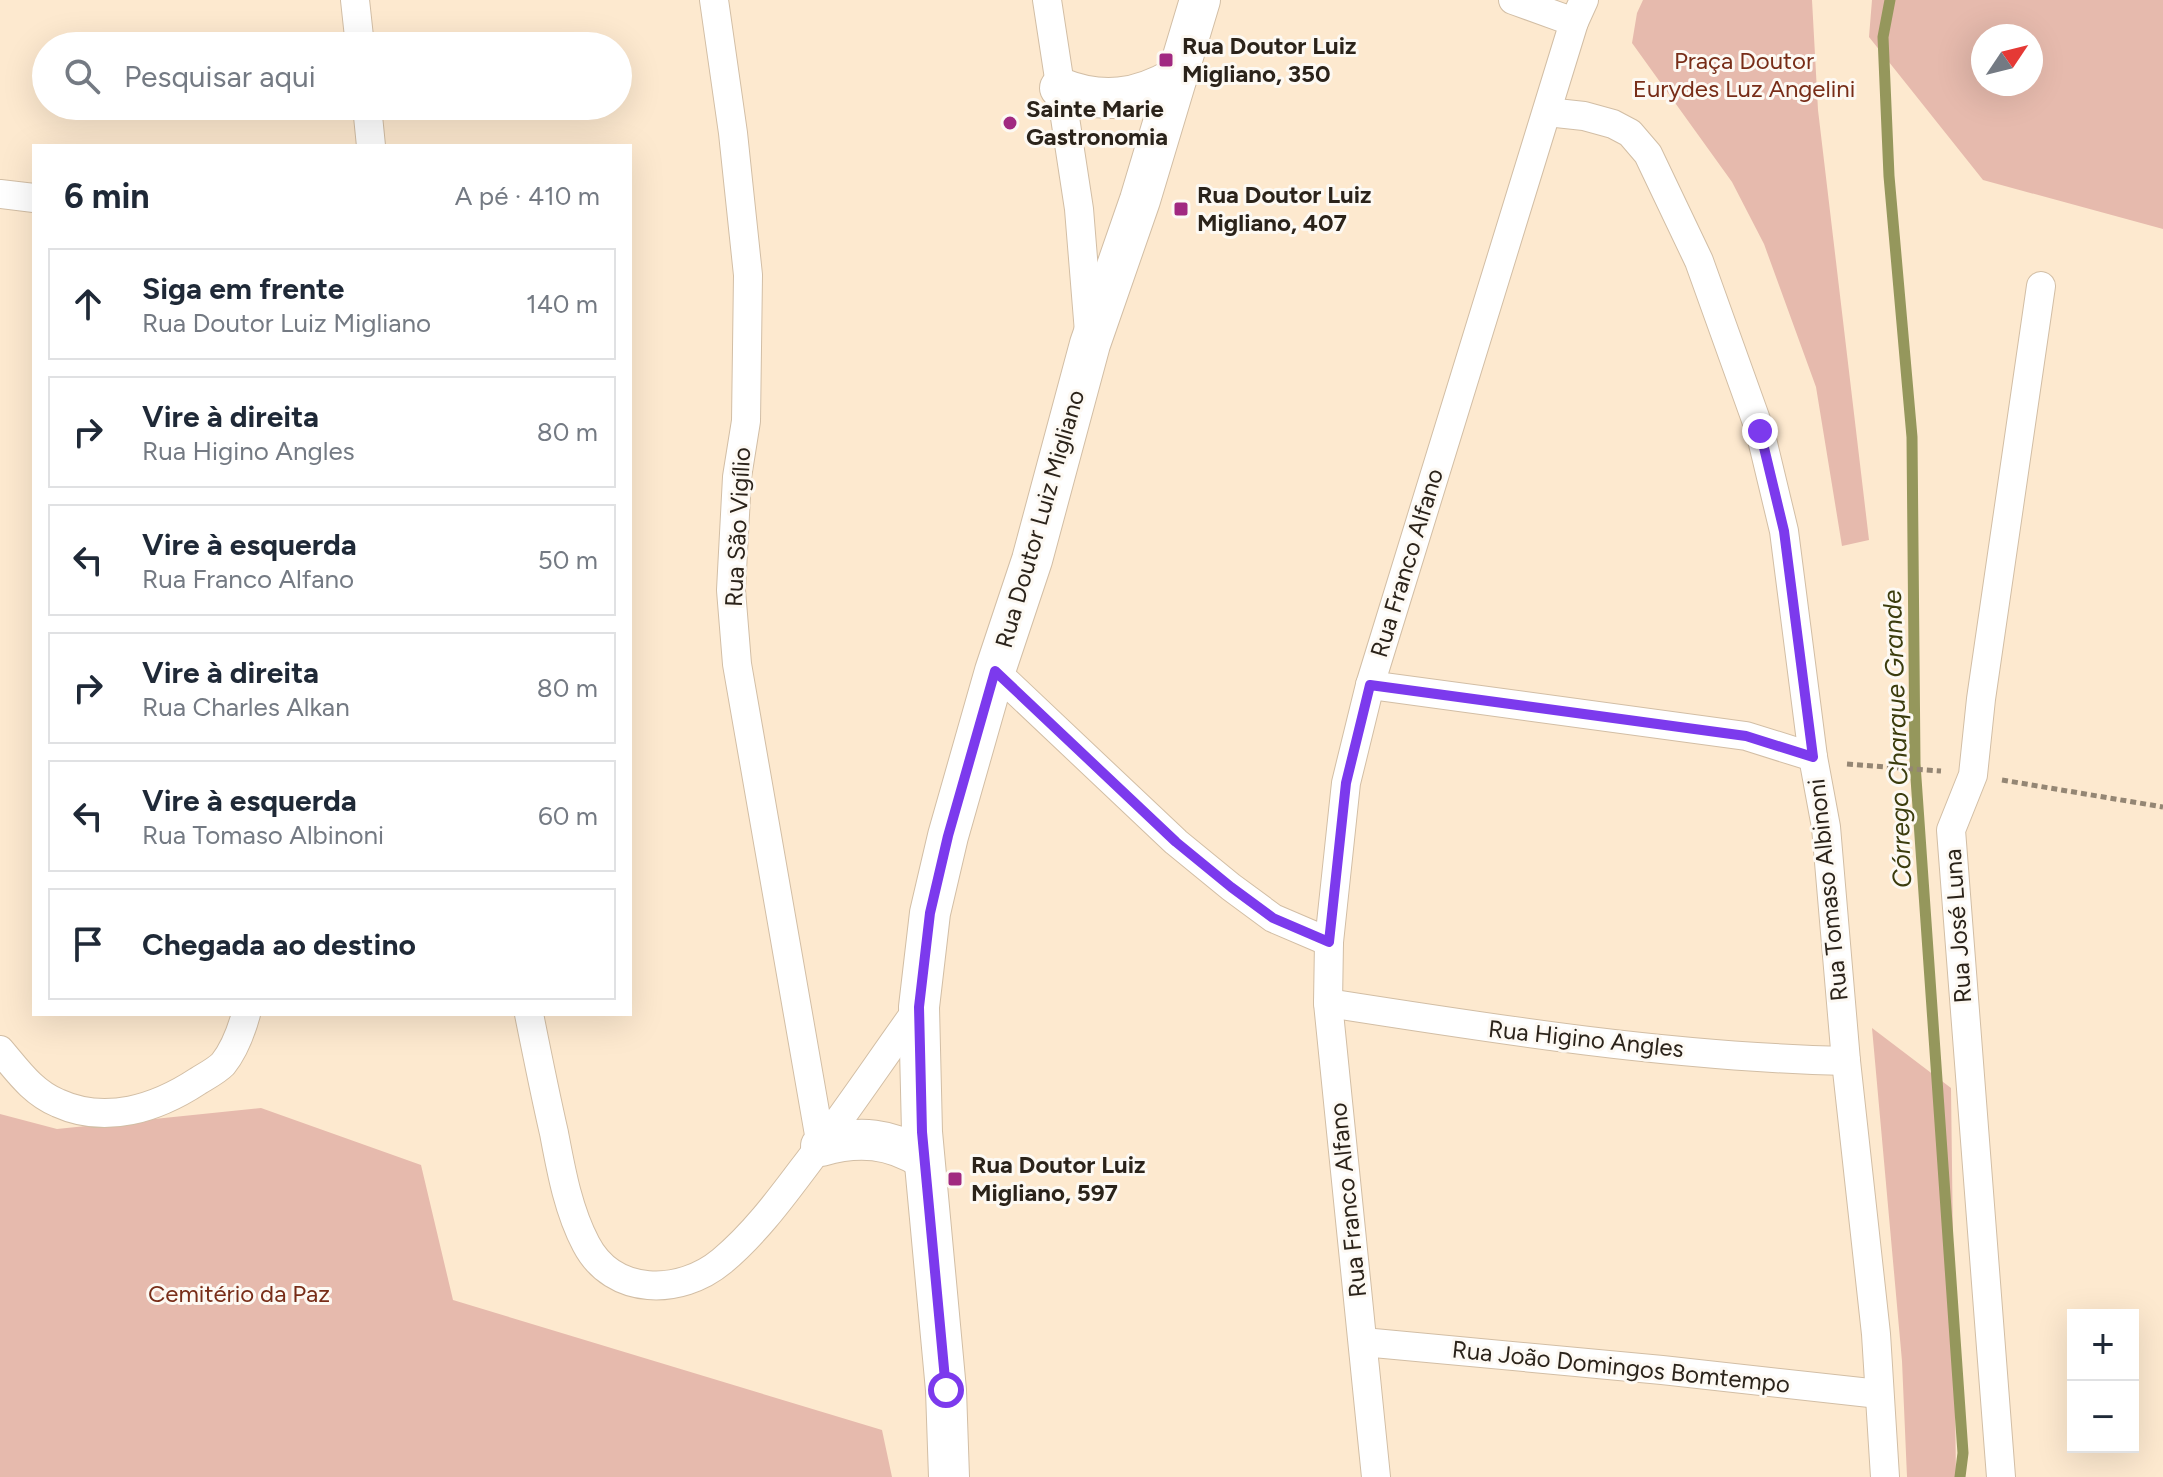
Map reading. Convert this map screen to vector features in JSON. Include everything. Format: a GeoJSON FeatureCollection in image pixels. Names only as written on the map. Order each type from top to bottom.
{"type":"FeatureCollection","features":[{"type":"Feature","properties":{"kind":"main road","name":"Rua Doutor Luiz Migliano"},"geometry":{"type":"LineString","coordinates":[[949,1477],[946,1390],[924,1159],[919,1007],[930,913],[948,836],[995,671],[1032,560],[1090,344],[1140,200],[1200,0]]}},
{"type":"Feature","properties":{"kind":"main road"},"geometry":{"type":"LineString","coordinates":[[1060,88],[1079,95],[1117,99],[1158,89],[1177,77]]}},
{"type":"Feature","properties":{"kind":"main road"},"geometry":{"type":"LineString","coordinates":[[821,1146],[860,1138],[881,1140],[924,1159]]}},
{"type":"Feature","properties":{"kind":"street"},"geometry":{"type":"LineString","coordinates":[[355,0],[358,32]]}},
{"type":"Feature","properties":{"kind":"street","name":"Rua São Vigílio"},"geometry":{"type":"LineString","coordinates":[[714,0],[733,133],[748,275],[746,421],[737,477],[731,575],[737,664],[821,1146]]}},
{"type":"Feature","properties":{"kind":"street"},"geometry":{"type":"LineString","coordinates":[[1047,0],[1079,209],[1090,344]]}},
{"type":"Feature","properties":{"kind":"street"},"geometry":{"type":"LineString","coordinates":[[1513,0],[1579,11]]}},
{"type":"Feature","properties":{"kind":"street","name":"Rua Franco Alfano"},"geometry":{"type":"LineString","coordinates":[[1376,1477],[1328,1003],[1329,942],[1346,783],[1370,685],[1579,11]]}},
{"type":"Feature","properties":{"kind":"street","name":"Rua Tomaso Albinoni"},"geometry":{"type":"LineString","coordinates":[[1547,112],[1584,116],[1613,124],[1630,133],[1648,154],[1699,261],[1760,431],[1784,531],[1813,757],[1826,827],[1846,1061],[1876,1334],[1885,1477]]}},
{"type":"Feature","properties":{"kind":"street"},"geometry":{"type":"LineString","coordinates":[[368,120],[371,144]]}},
{"type":"Feature","properties":{"kind":"street"},"geometry":{"type":"LineString","coordinates":[[0,194],[32,198]]}},
{"type":"Feature","properties":{"kind":"street","name":"Rua José Luna"},"geometry":{"type":"LineString","coordinates":[[2001,1477],[1951,830],[1973,775],[1981,699],[2041,286]]}},
{"type":"Feature","properties":{"kind":"street"},"geometry":{"type":"LineString","coordinates":[[995,671],[1176,842],[1231,887],[1273,918],[1329,942]]}},
{"type":"Feature","properties":{"kind":"street"},"geometry":{"type":"LineString","coordinates":[[1370,685],[1746,736],[1813,757]]}},
{"type":"Feature","properties":{"kind":"street","name":"Rua Higino Angles"},"geometry":{"type":"LineString","coordinates":[[1328,1003],[1469,1026],[1619,1045],[1789,1060],[1846,1061]]}},
{"type":"Feature","properties":{"kind":"street"},"geometry":{"type":"LineString","coordinates":[[529,1016],[564,1184],[586,1246],[608,1271],[622,1281],[644,1286],[665,1286],[720,1263],[762,1221],[821,1146],[919,1007]]}},
{"type":"Feature","properties":{"kind":"street"},"geometry":{"type":"LineString","coordinates":[[0,1050],[34,1091],[61,1105],[95,1113],[117,1114],[153,1105],[222,1065],[240,1036],[245,1016]]}},
{"type":"Feature","properties":{"kind":"street","name":"Rua João Domingos Bomtempo"},"geometry":{"type":"LineString","coordinates":[[1363,1342],[1646,1368],[1879,1394]]}},
{"type":"Feature","properties":{"kind":"path"},"geometry":{"type":"LineString","coordinates":[[1861,767],[1928,770]]}},
{"type":"Feature","properties":{"kind":"path"},"geometry":{"type":"LineString","coordinates":[[1973,775],[2163,807]]}},
{"type":"Feature","properties":{"kind":"green space","name":"Praça Doutor Eurydes Luz Angelini"},"geometry":{"type":"Polygon","coordinates":[[[1643,0],[1812,0],[1818,110],[1869,540],[1842,546],[1816,387],[1764,244],[1732,182],[1632,43],[1637,13],[1643,0]]]}},
{"type":"Feature","properties":{"kind":"green space"},"geometry":{"type":"Polygon","coordinates":[[[1872,0],[2163,0],[2163,229],[1983,180],[1869,37],[1872,0]]]}},
{"type":"Feature","properties":{"kind":"green space"},"geometry":{"type":"Polygon","coordinates":[[[1872,1028],[1951,1088],[1956,1477],[1907,1477],[1902,1361],[1872,1028]]]}},
{"type":"Feature","properties":{"kind":"green space","name":"Cemitério da Paz"},"geometry":{"type":"Polygon","coordinates":[[[261,1108],[421,1165],[453,1300],[882,1430],[892,1477],[0,1477],[0,1114],[57,1129],[261,1108]]]}},
{"type":"Feature","properties":{"kind":"waterway","name":"Córrego Charque Grande"},"geometry":{"type":"LineString","coordinates":[[1890,0],[1883,37],[1889,176],[1912,437],[1915,764],[1963,1453],[1960,1477]]}},
{"type":"Feature","properties":{"kind":"place","name":"Rua Doutor Luiz Migliano, 350"},"geometry":{"type":"Point","coordinates":[1166,60]}},
{"type":"Feature","properties":{"kind":"place","name":"Sainte Marie Gastronomia"},"geometry":{"type":"Point","coordinates":[1010,123]}},
{"type":"Feature","properties":{"kind":"place","name":"Rua Doutor Luiz Migliano, 407"},"geometry":{"type":"Point","coordinates":[1181,209]}},
{"type":"Feature","properties":{"kind":"place","name":"Rua Doutor Luiz Migliano, 597"},"geometry":{"type":"Point","coordinates":[955,1179]}},
{"type":"Feature","properties":{"kind":"route"},"geometry":{"type":"LineString","coordinates":[[946,1390],[922,1132],[919,1007],[930,913],[948,836],[995,671],[1176,842],[1231,887],[1273,918],[1329,942],[1346,783],[1370,685],[1746,736],[1813,757],[1784,531],[1760,431]]}}]}
